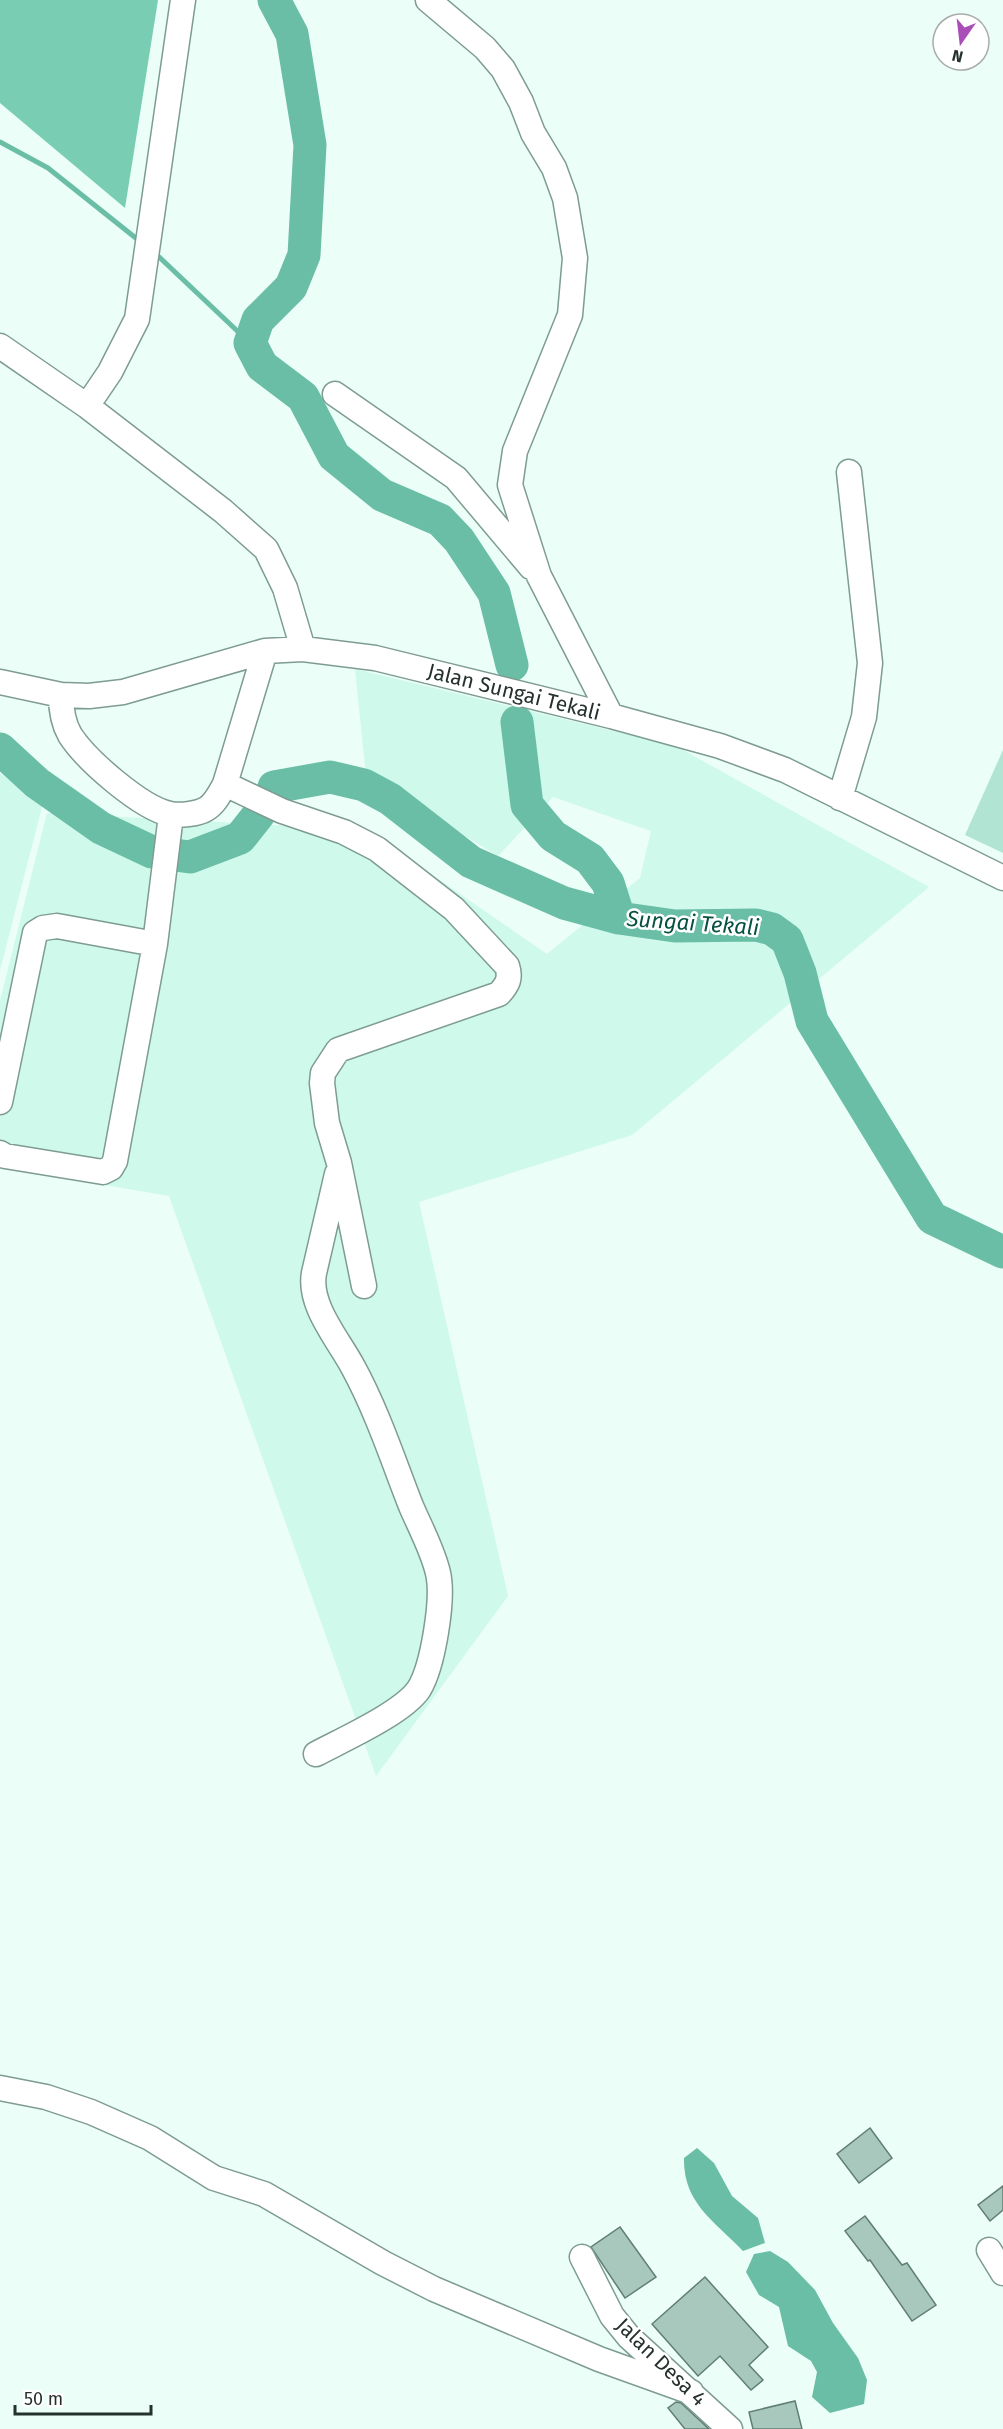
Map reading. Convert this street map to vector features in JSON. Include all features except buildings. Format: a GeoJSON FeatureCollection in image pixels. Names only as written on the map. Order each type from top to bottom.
{"type":"FeatureCollection","features":[{"type":"Feature","properties":{"kind":"street"},"geometry":{"type":"LineString","coordinates":[[87,406],[110,372],[137,319],[183,0]]}},
{"type":"Feature","properties":{"kind":"street"},"geometry":{"type":"LineString","coordinates":[[428,0],[484,48],[503,69],[521,102],[533,133],[554,168],[565,198],[575,258],[570,315],[515,451],[510,485],[539,576],[611,716]]}},
{"type":"Feature","properties":{"kind":"street"},"geometry":{"type":"LineString","coordinates":[[0,346],[87,406],[266,549],[285,588],[303,649]]}},
{"type":"Feature","properties":{"kind":"street"},"geometry":{"type":"LineString","coordinates":[[335,394],[456,478],[539,576]]}},
{"type":"Feature","properties":{"kind":"street"},"geometry":{"type":"LineString","coordinates":[[840,798],[864,717],[870,663],[849,472]]}},
{"type":"Feature","properties":{"kind":"street","name":"Jalan Sungai Tekali"},"geometry":{"type":"LineString","coordinates":[[0,682],[61,695],[123,692],[264,651],[303,649],[385,661],[611,716],[720,746],[784,770],[1003,878]]}},
{"type":"Feature","properties":{"kind":"street"},"geometry":{"type":"LineString","coordinates":[[169,825],[205,810],[213,803],[225,784],[264,651]]}},
{"type":"Feature","properties":{"kind":"street"},"geometry":{"type":"LineString","coordinates":[[61,695],[65,724],[79,747],[115,780],[147,803],[169,825]]}},
{"type":"Feature","properties":{"kind":"street"},"geometry":{"type":"LineString","coordinates":[[225,784],[282,811],[344,832],[376,849],[454,909],[507,966],[510,975],[507,985],[499,994],[338,1050],[323,1073],[327,1123],[339,1163],[364,1286]]}},
{"type":"Feature","properties":{"kind":"street"},"geometry":{"type":"LineString","coordinates":[[0,1153],[5,1156],[103,1172],[111,1168],[115,1161],[154,944],[169,825]]}},
{"type":"Feature","properties":{"kind":"street"},"geometry":{"type":"LineString","coordinates":[[0,1102],[35,933],[43,928],[57,926],[154,944]]}},
{"type":"Feature","properties":{"kind":"street"},"geometry":{"type":"LineString","coordinates":[[316,1754],[395,1711],[419,1689],[431,1655],[440,1606],[438,1573],[383,1434],[355,1370],[315,1299],[312,1283],[339,1163]]}},
{"type":"Feature","properties":{"kind":"street"},"geometry":{"type":"LineString","coordinates":[[0,2088],[46,2097],[101,2116],[150,2138],[214,2178],[240,2184],[273,2198],[383,2263],[434,2289],[599,2360],[691,2392]]}},
{"type":"Feature","properties":{"kind":"street"},"geometry":{"type":"LineString","coordinates":[[989,2250],[1003,2273]]}},
{"type":"Feature","properties":{"kind":"street","name":"Jalan Desa 4"},"geometry":{"type":"LineString","coordinates":[[582,2258],[612,2316],[629,2337],[730,2429]]}},
{"type":"Feature","properties":{"kind":"shaded area"},"geometry":{"type":"Polygon","coordinates":[[[0,0],[158,0],[125,208],[0,103],[0,0]]]}},
{"type":"Feature","properties":{"kind":"shaded area"},"geometry":{"type":"Polygon","coordinates":[[[355,669],[676,746],[929,887],[632,1135],[419,1202],[508,1596],[376,1776],[169,1196],[0,1167],[0,1001],[47,813],[367,830],[547,954],[640,878],[651,831],[553,797],[498,856],[366,776],[355,669]]]}},
{"type":"Feature","properties":{"kind":"shaded area"},"geometry":{"type":"Polygon","coordinates":[[[1003,750],[1003,853],[965,835],[1003,750]]]}},
{"type":"Feature","properties":{"kind":"shaded area"},"geometry":{"type":"Polygon","coordinates":[[[0,773],[43,803],[0,970],[0,773]]]}},
{"type":"Feature","properties":{"kind":"shaded area"},"geometry":{"type":"Polygon","coordinates":[[[697,2148],[714,2163],[732,2196],[758,2218],[765,2243],[743,2251],[702,2210],[689,2187],[685,2174],[684,2158],[697,2148]]]}},
{"type":"Feature","properties":{"kind":"shaded area"},"geometry":{"type":"Polygon","coordinates":[[[770,2251],[788,2262],[815,2290],[833,2323],[858,2358],[867,2380],[864,2404],[830,2413],[812,2397],[817,2372],[811,2361],[788,2346],[779,2307],[759,2295],[746,2272],[754,2254],[770,2251]]]}},
{"type":"Feature","properties":{"kind":"waterway"},"geometry":{"type":"LineString","coordinates":[[274,0],[292,34],[310,145],[304,255],[291,287],[258,320],[250,343],[262,366],[303,397],[334,456],[382,495],[440,520],[459,540],[494,593],[512,665]]}},
{"type":"Feature","properties":{"kind":"waterway"},"geometry":{"type":"LineString","coordinates":[[0,142],[48,168],[137,239]]}},
{"type":"Feature","properties":{"kind":"waterway"},"geometry":{"type":"LineString","coordinates":[[157,255],[250,343]]}},
{"type":"Feature","properties":{"kind":"waterway"},"geometry":{"type":"LineString","coordinates":[[517,722],[527,805],[553,836],[590,859],[608,883],[619,918]]}},
{"type":"Feature","properties":{"kind":"waterway","name":"Sungai Tekali"},"geometry":{"type":"LineString","coordinates":[[0,749],[37,783],[101,828],[152,852],[190,857],[240,838],[259,814]]}},
{"type":"Feature","properties":{"kind":"waterway","name":"Sungai Tekali"},"geometry":{"type":"LineString","coordinates":[[274,787],[330,777],[364,785],[390,799],[471,862],[564,903],[619,918],[675,926],[756,925],[772,929],[787,940],[800,973],[812,1021],[932,1218],[1003,1252]]}}]}
